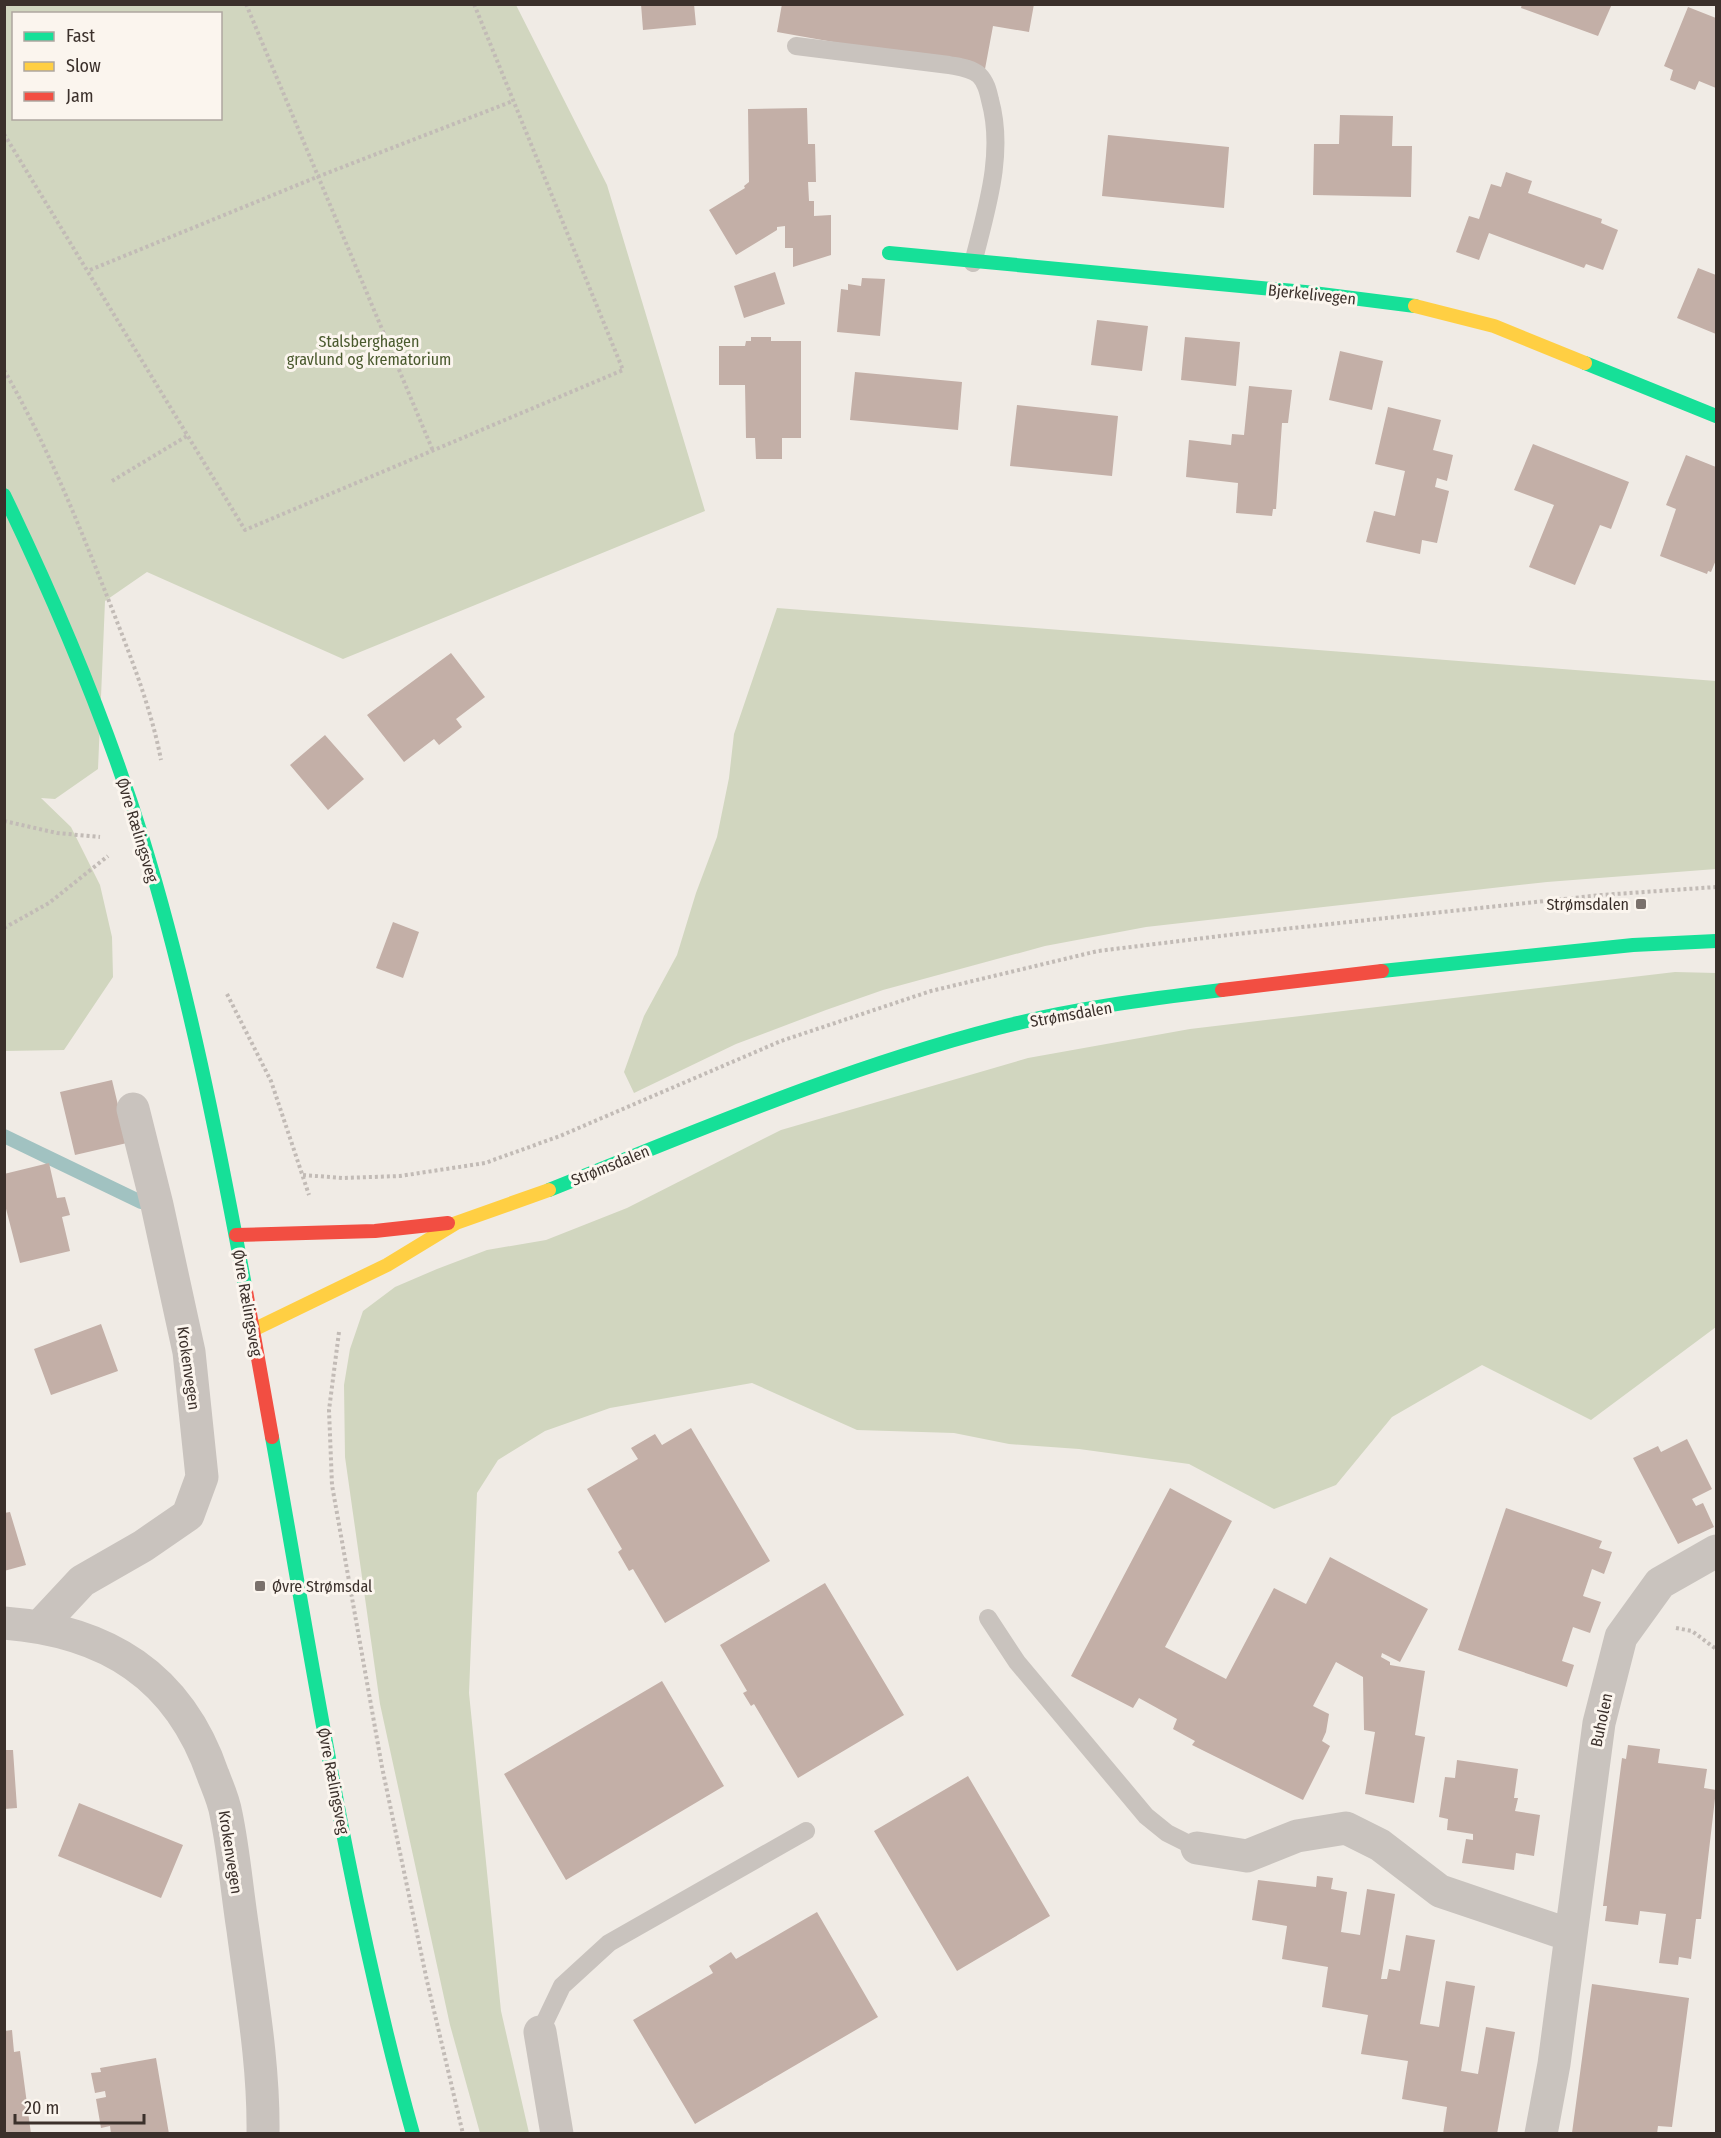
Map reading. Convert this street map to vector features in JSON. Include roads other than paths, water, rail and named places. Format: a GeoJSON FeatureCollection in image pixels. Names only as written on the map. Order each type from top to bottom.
{"type":"FeatureCollection","features":[{"type":"Feature","properties":{"kind":"main road","name":"Bjerkelivegen"},"geometry":{"type":"LineString","coordinates":[[889,253],[973,263],[1305,292],[1420,307],[1494,326],[1716,416]]}},
{"type":"Feature","properties":{"kind":"main road","name":"Øvre Rælingsveg"},"geometry":{"type":"LineString","coordinates":[[4,495],[52,594],[100,715],[139,832],[176,963],[236,1235],[357,1904],[413,2133]]}},
{"type":"Feature","properties":{"kind":"main road","name":"Strømsdalen"},"geometry":{"type":"LineString","coordinates":[[236,1235],[375,1231],[456,1222],[530,1197],[797,1091],[900,1056],[1008,1026],[1163,998],[1461,962],[1633,945],[1716,941]]}},
{"type":"Feature","properties":{"kind":"main road","name":"Strømsdalen"},"geometry":{"type":"LineString","coordinates":[[254,1330],[387,1265],[456,1222]]}},
{"type":"Feature","properties":{"kind":"street","name":"Krokenvegen"},"geometry":{"type":"LineString","coordinates":[[40,1626],[82,1581],[143,1546],[188,1515],[202,1477],[189,1352],[157,1205],[133,1109]]}},
{"type":"Feature","properties":{"kind":"street","name":"Buholen"},"geometry":{"type":"LineString","coordinates":[[1541,2133],[1554,2064],[1599,1723],[1621,1636],[1660,1583],[1716,1551]]}},
{"type":"Feature","properties":{"kind":"street","name":"Krokenvegen"},"geometry":{"type":"LineString","coordinates":[[4,1623],[40,1626],[77,1637],[130,1660],[172,1696],[203,1745],[226,1812],[264,2099],[263,2133]]}},
{"type":"Feature","properties":{"kind":"street"},"geometry":{"type":"LineString","coordinates":[[1197,1848],[1247,1856],[1297,1836],[1346,1828],[1380,1845],[1440,1891],[1570,1935]]}},
{"type":"Feature","properties":{"kind":"street"},"geometry":{"type":"LineString","coordinates":[[540,2032],[557,2133]]}},
{"type":"Feature","properties":{"kind":"lane"},"geometry":{"type":"LineString","coordinates":[[796,46],[949,65],[970,69],[979,75],[985,83],[997,135],[992,187],[973,263]]}},
{"type":"Feature","properties":{"kind":"lane"},"geometry":{"type":"LineString","coordinates":[[988,1618],[1017,1662],[1146,1816],[1167,1833],[1197,1848]]}},
{"type":"Feature","properties":{"kind":"lane"},"geometry":{"type":"LineString","coordinates":[[540,2032],[562,1986],[609,1943],[806,1831]]}},
{"type":"Feature","properties":{"kind":"waterway"},"geometry":{"type":"LineString","coordinates":[[4,1136],[141,1202]]}},
{"type":"Feature","properties":{"kind":"place","name":"Strømsdalen"},"geometry":{"type":"Point","coordinates":[1641,904]}},
{"type":"Feature","properties":{"kind":"place","name":"Øvre Strømsdal"},"geometry":{"type":"Point","coordinates":[260,1586]}},
{"type":"Feature","properties":{"kind":"park label","name":"Stalsberghagen gravlund og krematorium"},"geometry":{"type":"Point","coordinates":[369,350]}}]}
